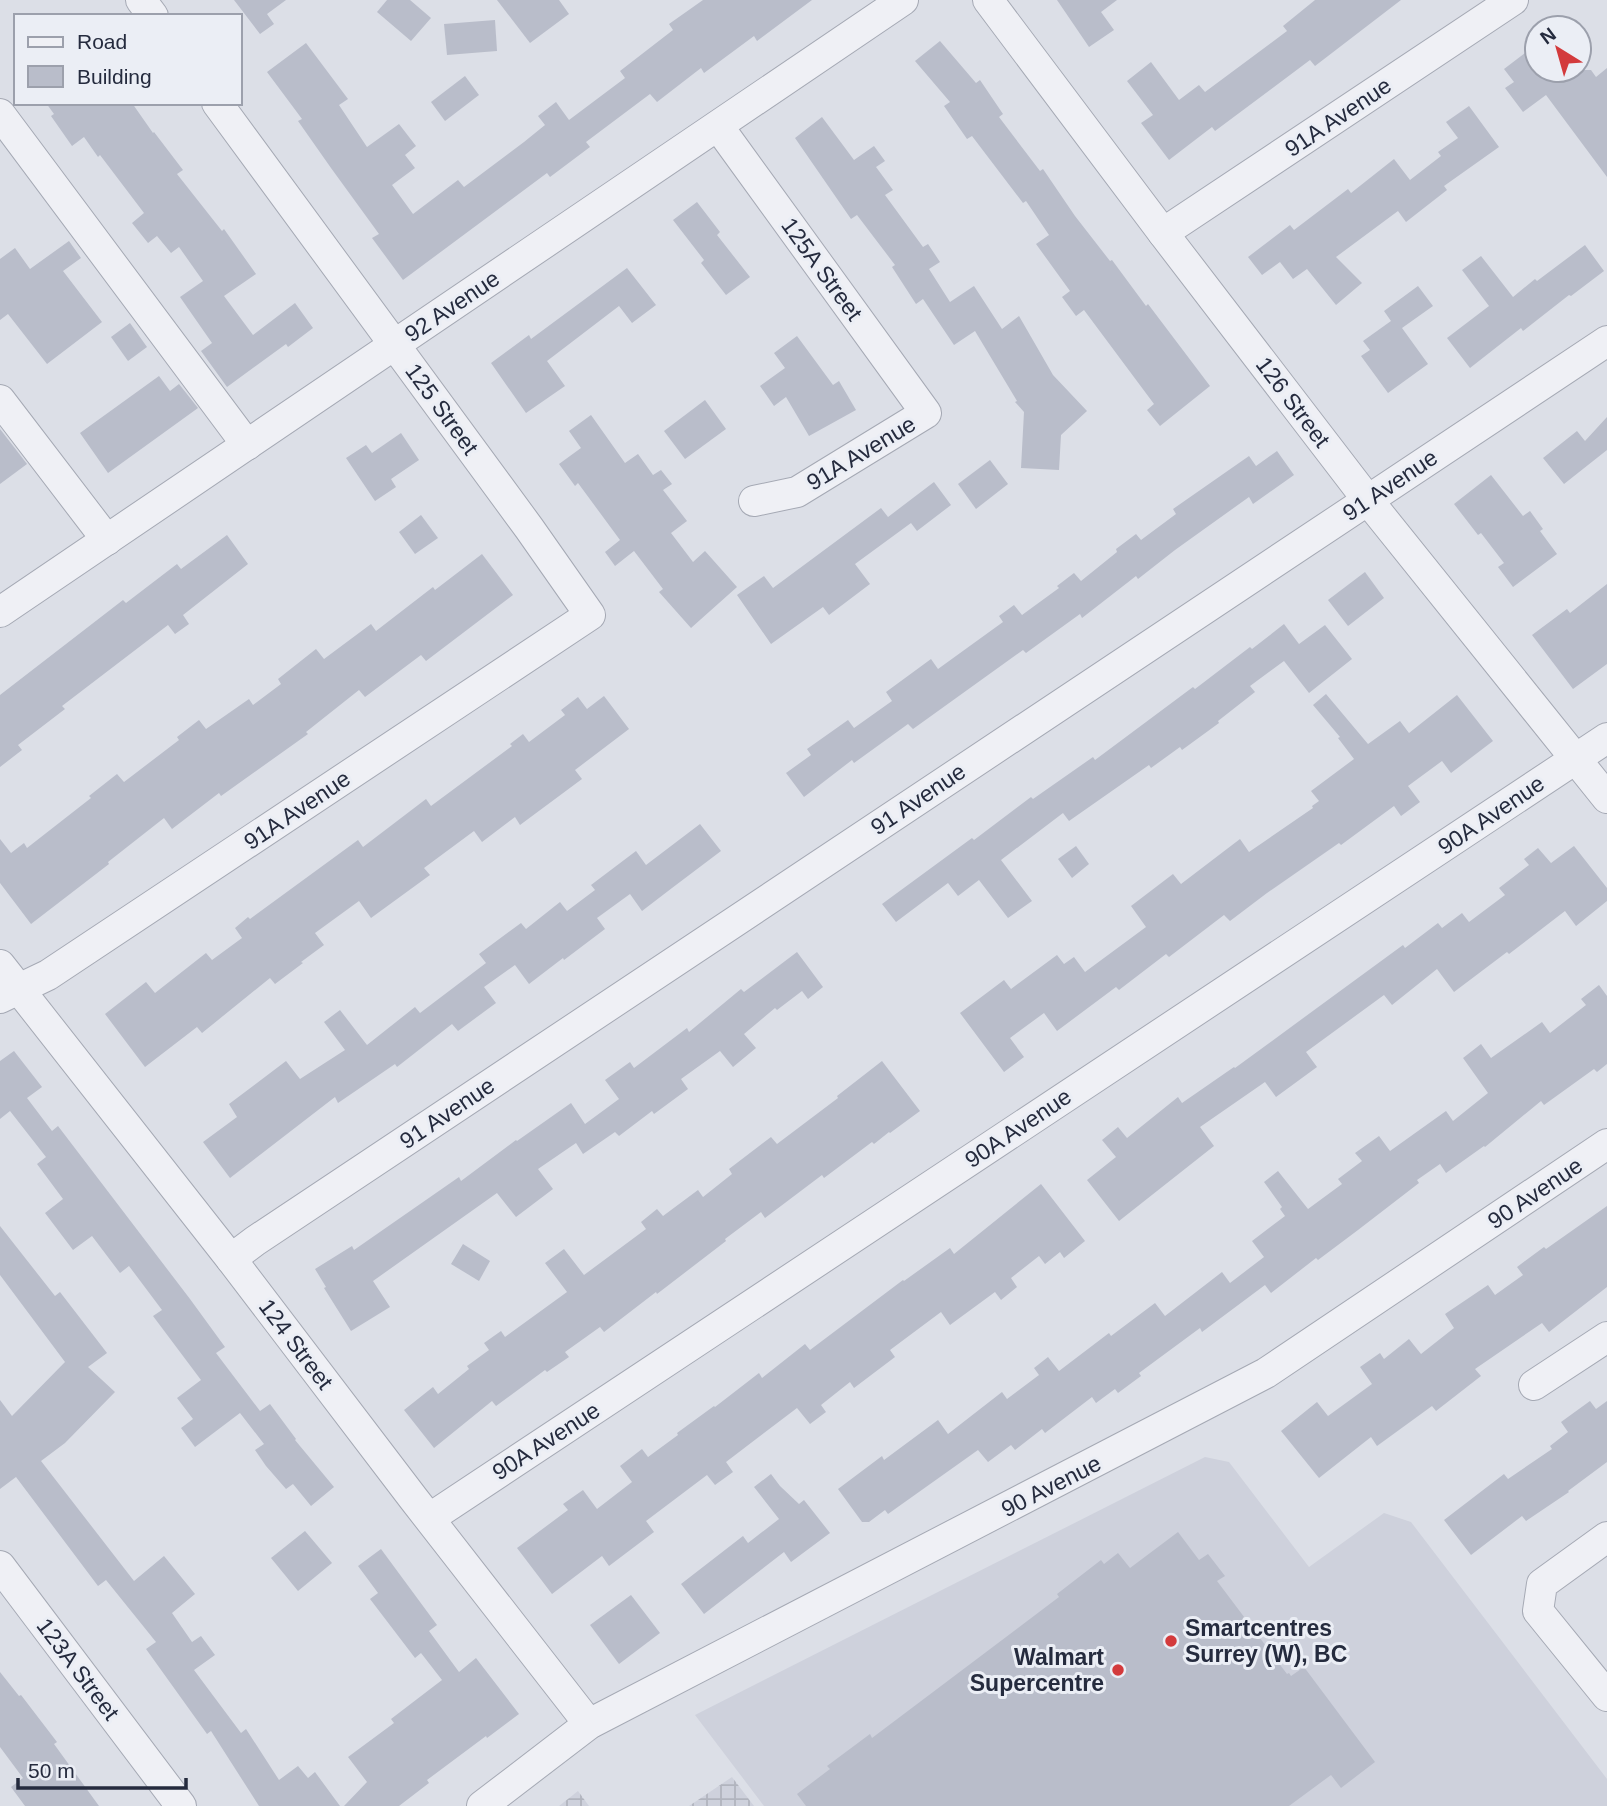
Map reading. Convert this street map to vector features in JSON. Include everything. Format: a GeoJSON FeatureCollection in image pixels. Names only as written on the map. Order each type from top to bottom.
{"type":"FeatureCollection","features":[{"type":"Feature","properties":{"kind":"street","name":"92 Avenue"},"geometry":{"type":"LineString","coordinates":[[0,612],[903,0]]}},
{"type":"Feature","properties":{"kind":"street","name":"126 Street"},"geometry":{"type":"LineString","coordinates":[[988,0],[1367,499],[1607,798]]}},
{"type":"Feature","properties":{"kind":"street","name":"91A Avenue"},"geometry":{"type":"LineString","coordinates":[[1163,233],[1513,0]]}},
{"type":"Feature","properties":{"kind":"street","name":"125 Street"},"geometry":{"type":"LineString","coordinates":[[218,105],[590,615]]}},
{"type":"Feature","properties":{"kind":"street"},"geometry":{"type":"LineString","coordinates":[[0,114],[247,445]]}},
{"type":"Feature","properties":{"kind":"street","name":"125A Street"},"geometry":{"type":"LineString","coordinates":[[718,125],[926,413]]}},
{"type":"Feature","properties":{"kind":"street","name":"91 Avenue"},"geometry":{"type":"LineString","coordinates":[[231,1259],[1607,341]]}},
{"type":"Feature","properties":{"kind":"street"},"geometry":{"type":"LineString","coordinates":[[0,400],[107,540]]}},
{"type":"Feature","properties":{"kind":"street","name":"91A Avenue"},"geometry":{"type":"LineString","coordinates":[[754,501],[797,492],[926,413]]}},
{"type":"Feature","properties":{"kind":"street","name":"91A Avenue"},"geometry":{"type":"LineString","coordinates":[[9,994],[48,975],[590,615]]}},
{"type":"Feature","properties":{"kind":"street","name":"90A Avenue"},"geometry":{"type":"LineString","coordinates":[[430,1518],[1607,738]]}},
{"type":"Feature","properties":{"kind":"street","name":"124 Street"},"geometry":{"type":"LineString","coordinates":[[0,965],[9,994],[231,1259],[589,1724]]}},
{"type":"Feature","properties":{"kind":"street","name":"90 Avenue"},"geometry":{"type":"LineString","coordinates":[[482,1806],[589,1724],[1266,1373],[1607,1144]]}},
{"type":"Feature","properties":{"kind":"street"},"geometry":{"type":"LineString","coordinates":[[1534,1385],[1607,1337]]}},
{"type":"Feature","properties":{"kind":"street"},"geometry":{"type":"LineString","coordinates":[[1607,1537],[1542,1584],[1538,1611],[1607,1696]]}},
{"type":"Feature","properties":{"kind":"street","name":"123A Street"},"geometry":{"type":"LineString","coordinates":[[0,1566],[181,1806]]}},
{"type":"Feature","properties":{"kind":"shaded area","name":"Smartcentres Surrey (W), BC"},"geometry":{"type":"Polygon","coordinates":[[[1205,1457],[1229,1462],[1309,1567],[1384,1513],[1411,1522],[1607,1779],[1607,1806],[764,1806],[695,1715],[1205,1457]]]}},
{"type":"Feature","properties":{"kind":"shaded area"},"geometry":{"type":"Polygon","coordinates":[[[732,1777],[754,1806],[689,1806],[732,1777]]]}},
{"type":"Feature","properties":{"kind":"shaded area"},"geometry":{"type":"Polygon","coordinates":[[[578,1791],[589,1806],[559,1806],[578,1791]]]}},
{"type":"Feature","properties":{"kind":"building"},"geometry":{"type":"Polygon","coordinates":[[[234,0],[286,0],[267,14],[274,24],[260,34],[234,0]]]}},
{"type":"Feature","properties":{"kind":"building"},"geometry":{"type":"Polygon","coordinates":[[[387,0],[410,0],[431,18],[411,41],[377,12],[387,0]]]}},
{"type":"Feature","properties":{"kind":"building"},"geometry":{"type":"Polygon","coordinates":[[[497,0],[559,0],[569,14],[530,43],[497,0]]]}},
{"type":"Feature","properties":{"kind":"building"},"geometry":{"type":"Polygon","coordinates":[[[703,0],[812,0],[757,41],[754,36],[704,73],[701,68],[657,102],[650,94],[586,142],[590,147],[550,177],[547,173],[403,280],[372,238],[379,234],[298,121],[302,119],[267,72],[306,43],[348,99],[339,105],[367,147],[399,124],[416,146],[405,155],[415,168],[392,185],[413,214],[458,180],[464,187],[524,142],[545,125],[538,116],[556,102],[569,120],[625,78],[620,71],[673,30],[669,24],[703,0]]]}},
{"type":"Feature","properties":{"kind":"building"},"geometry":{"type":"Polygon","coordinates":[[[1057,0],[1117,0],[1101,12],[1114,30],[1089,47],[1057,0]]]}},
{"type":"Feature","properties":{"kind":"building"},"geometry":{"type":"Polygon","coordinates":[[[1315,0],[1401,0],[1315,66],[1310,60],[1215,131],[1212,127],[1169,160],[1141,123],[1153,115],[1127,81],[1151,62],[1179,100],[1199,85],[1205,92],[1287,31],[1283,26],[1315,0]]]}},
{"type":"Feature","properties":{"kind":"building"},"geometry":{"type":"Polygon","coordinates":[[[495,20],[497,51],[447,55],[444,24],[495,20]]]}},
{"type":"Feature","properties":{"kind":"building"},"geometry":{"type":"Polygon","coordinates":[[[940,41],[976,83],[980,80],[1003,114],[999,117],[1040,171],[1043,169],[1075,216],[1146,306],[1148,304],[1210,386],[1160,426],[1147,410],[1154,404],[1084,310],[1076,316],[1062,297],[1070,291],[1036,244],[1049,235],[1026,201],[1023,203],[972,136],[967,139],[944,106],[950,102],[915,61],[940,41]]]}},
{"type":"Feature","properties":{"kind":"building"},"geometry":{"type":"Polygon","coordinates":[[[1523,55],[1523,84],[1593,84],[1593,73],[1596,77],[1607,68],[1607,177],[1546,95],[1523,112],[1505,88],[1514,82],[1504,69],[1523,55]]]}},
{"type":"Feature","properties":{"kind":"building"},"geometry":{"type":"Polygon","coordinates":[[[465,76],[479,95],[445,121],[431,102],[465,76]]]}},
{"type":"Feature","properties":{"kind":"building"},"geometry":{"type":"Polygon","coordinates":[[[47,105],[133,105],[183,170],[177,174],[222,231],[224,229],[256,274],[224,296],[253,335],[295,303],[313,328],[227,387],[201,351],[212,343],[180,297],[203,281],[179,247],[171,253],[157,236],[148,243],[132,223],[144,213],[84,137],[72,146],[51,116],[54,114],[47,105]]]}},
{"type":"Feature","properties":{"kind":"building"},"geometry":{"type":"Polygon","coordinates":[[[1469,106],[1499,147],[1444,186],[1447,190],[1406,222],[1398,211],[1336,257],[1362,283],[1336,305],[1307,269],[1293,279],[1280,262],[1262,275],[1248,257],[1290,225],[1294,230],[1348,189],[1351,193],[1394,159],[1410,180],[1441,156],[1438,152],[1458,138],[1446,122],[1469,106]]]}},
{"type":"Feature","properties":{"kind":"building"},"geometry":{"type":"Polygon","coordinates":[[[822,117],[854,160],[874,146],[885,161],[876,167],[893,190],[885,195],[923,247],[928,244],[940,262],[929,269],[950,302],[974,286],[1002,329],[1019,316],[1053,375],[1087,411],[1061,435],[1059,470],[1021,468],[1024,412],[1015,402],[1017,401],[975,331],[954,345],[923,299],[916,304],[892,267],[895,265],[857,215],[851,219],[795,138],[822,117]]]}},
{"type":"Feature","properties":{"kind":"building"},"geometry":{"type":"Polygon","coordinates":[[[697,202],[720,232],[717,235],[750,277],[726,295],[701,263],[704,260],[673,220],[697,202]]]}},
{"type":"Feature","properties":{"kind":"building"},"geometry":{"type":"Polygon","coordinates":[[[69,241],[81,258],[63,271],[102,322],[47,364],[8,314],[0,320],[0,259],[15,248],[30,269],[69,241]]]}},
{"type":"Feature","properties":{"kind":"building"},"geometry":{"type":"Polygon","coordinates":[[[1585,245],[1604,271],[1523,331],[1521,328],[1470,368],[1447,338],[1489,306],[1462,270],[1481,256],[1513,297],[1585,245]]]}},
{"type":"Feature","properties":{"kind":"building"},"geometry":{"type":"Polygon","coordinates":[[[627,268],[656,305],[632,323],[619,306],[547,361],[565,386],[526,413],[491,363],[529,335],[531,339],[627,268]]]}},
{"type":"Feature","properties":{"kind":"building"},"geometry":{"type":"Polygon","coordinates":[[[1418,286],[1433,306],[1402,328],[1428,364],[1388,393],[1361,356],[1370,350],[1363,341],[1391,321],[1384,311],[1418,286]]]}},
{"type":"Feature","properties":{"kind":"building"},"geometry":{"type":"Polygon","coordinates":[[[130,323],[147,347],[128,361],[111,337],[130,323]]]}},
{"type":"Feature","properties":{"kind":"building"},"geometry":{"type":"Polygon","coordinates":[[[797,336],[833,385],[839,381],[856,410],[809,436],[786,397],[774,406],[760,386],[785,368],[774,353],[797,336]]]}},
{"type":"Feature","properties":{"kind":"building"},"geometry":{"type":"Polygon","coordinates":[[[159,376],[170,391],[179,384],[198,408],[108,473],[80,433],[159,376]]]}},
{"type":"Feature","properties":{"kind":"building"},"geometry":{"type":"Polygon","coordinates":[[[705,400],[726,429],[685,459],[664,431],[705,400]]]}},
{"type":"Feature","properties":{"kind":"building"},"geometry":{"type":"Polygon","coordinates":[[[591,415],[625,463],[638,454],[653,475],[661,470],[672,484],[663,490],[687,521],[671,533],[693,562],[705,551],[737,587],[691,628],[659,592],[663,589],[634,551],[615,566],[605,552],[620,540],[578,483],[575,486],[559,464],[581,448],[569,431],[591,415]]]}},
{"type":"Feature","properties":{"kind":"building"},"geometry":{"type":"Polygon","coordinates":[[[1607,417],[1607,450],[1564,484],[1543,458],[1577,431],[1585,441],[1607,417]]]}},
{"type":"Feature","properties":{"kind":"building"},"geometry":{"type":"Polygon","coordinates":[[[0,429],[27,464],[0,484],[0,429]]]}},
{"type":"Feature","properties":{"kind":"building"},"geometry":{"type":"Polygon","coordinates":[[[401,433],[419,460],[391,479],[396,487],[375,501],[346,458],[366,445],[372,453],[401,433]]]}},
{"type":"Feature","properties":{"kind":"building"},"geometry":{"type":"Polygon","coordinates":[[[1277,451],[1294,475],[1253,504],[1249,497],[1138,579],[1136,576],[1082,618],[1080,614],[1026,653],[1023,650],[913,729],[908,724],[854,763],[852,760],[804,797],[786,773],[811,755],[807,749],[848,720],[854,728],[892,701],[886,692],[931,659],[938,669],[1003,622],[999,616],[1014,605],[1022,615],[1059,588],[1057,586],[1074,573],[1081,581],[1136,534],[1141,540],[1176,514],[1173,509],[1249,456],[1256,466],[1277,451]]]}},
{"type":"Feature","properties":{"kind":"building"},"geometry":{"type":"Polygon","coordinates":[[[990,460],[1008,484],[976,509],[958,484],[990,460]]]}},
{"type":"Feature","properties":{"kind":"building"},"geometry":{"type":"Polygon","coordinates":[[[1491,475],[1523,516],[1530,511],[1543,529],[1540,531],[1557,554],[1513,587],[1498,567],[1504,563],[1454,504],[1491,475]]]}},
{"type":"Feature","properties":{"kind":"building"},"geometry":{"type":"Polygon","coordinates":[[[934,482],[951,505],[917,531],[911,523],[855,564],[870,584],[829,615],[823,607],[771,644],[737,595],[764,576],[773,588],[881,508],[888,517],[934,482]]]}},
{"type":"Feature","properties":{"kind":"building"},"geometry":{"type":"Polygon","coordinates":[[[421,515],[438,538],[415,554],[399,532],[421,515]]]}},
{"type":"Feature","properties":{"kind":"building"},"geometry":{"type":"Polygon","coordinates":[[[227,535],[248,564],[183,615],[189,624],[175,634],[168,625],[62,706],[65,709],[18,745],[22,750],[0,767],[0,695],[123,600],[126,603],[177,564],[181,569],[227,535]]]}},
{"type":"Feature","properties":{"kind":"building"},"geometry":{"type":"Polygon","coordinates":[[[482,554],[513,595],[426,661],[421,655],[365,697],[359,690],[306,732],[308,734],[221,796],[219,793],[172,829],[164,818],[31,924],[0,883],[0,839],[11,853],[24,843],[27,848],[117,774],[124,782],[179,740],[177,737],[199,720],[206,729],[249,699],[253,705],[281,684],[278,679],[316,649],[324,659],[371,624],[376,631],[482,554]]]}},
{"type":"Feature","properties":{"kind":"building"},"geometry":{"type":"Polygon","coordinates":[[[1365,572],[1384,598],[1348,626],[1328,600],[1365,572]]]}},
{"type":"Feature","properties":{"kind":"building"},"geometry":{"type":"Polygon","coordinates":[[[1607,584],[1607,664],[1573,689],[1532,635],[1567,609],[1570,613],[1607,584]]]}},
{"type":"Feature","properties":{"kind":"building"},"geometry":{"type":"Polygon","coordinates":[[[1284,624],[1299,644],[1325,625],[1352,659],[1309,693],[1284,661],[1250,686],[1255,692],[1182,750],[1180,747],[1151,768],[1149,765],[1069,821],[1063,813],[1001,860],[1032,901],[1008,918],[979,880],[958,896],[948,883],[896,922],[882,904],[1031,797],[1033,799],[1093,757],[1095,760],[1284,624]]]}},
{"type":"Feature","properties":{"kind":"building"},"geometry":{"type":"Polygon","coordinates":[[[1326,694],[1368,744],[1400,721],[1409,733],[1457,695],[1493,741],[1451,773],[1442,761],[1408,786],[1420,802],[1401,816],[1394,806],[1230,921],[1224,915],[1169,957],[1166,954],[1119,990],[1116,987],[1057,1031],[1044,1013],[1010,1038],[1024,1057],[1004,1072],[960,1013],[1004,980],[1011,989],[1057,955],[1064,964],[1074,957],[1085,972],[1146,927],[1131,906],[1173,874],[1181,884],[1240,839],[1249,852],[1313,808],[1319,801],[1311,791],[1354,759],[1338,738],[1340,737],[1313,705],[1326,694]]]}},
{"type":"Feature","properties":{"kind":"building"},"geometry":{"type":"Polygon","coordinates":[[[604,696],[629,729],[575,770],[582,779],[520,825],[515,817],[482,842],[474,831],[424,868],[430,875],[371,918],[359,901],[315,933],[324,945],[301,962],[303,963],[275,984],[270,978],[202,1033],[197,1027],[145,1067],[105,1014],[146,982],[155,993],[206,953],[212,960],[242,938],[235,928],[248,917],[250,919],[358,840],[363,847],[426,799],[431,806],[512,746],[510,744],[523,734],[529,742],[565,715],[561,710],[578,697],[587,709],[604,696]]]}},
{"type":"Feature","properties":{"kind":"building"},"geometry":{"type":"Polygon","coordinates":[[[700,824],[721,851],[642,911],[630,894],[597,918],[605,929],[529,984],[515,965],[484,987],[496,1003],[458,1031],[452,1024],[397,1067],[395,1064],[338,1103],[335,1097],[230,1178],[203,1142],[237,1117],[229,1104],[286,1061],[300,1079],[345,1050],[324,1022],[340,1010],[367,1045],[415,1007],[420,1013],[486,963],[479,954],[521,923],[526,929],[560,902],[567,911],[595,890],[591,885],[636,851],[646,865],[700,824]]]}},
{"type":"Feature","properties":{"kind":"building"},"geometry":{"type":"Polygon","coordinates":[[[1076,846],[1089,864],[1072,878],[1058,859],[1076,846]]]}},
{"type":"Feature","properties":{"kind":"building"},"geometry":{"type":"Polygon","coordinates":[[[1574,846],[1607,888],[1607,901],[1576,926],[1565,911],[1454,992],[1437,969],[1392,1005],[1384,995],[1306,1052],[1317,1067],[1276,1097],[1265,1082],[1200,1127],[1214,1146],[1119,1221],[1087,1180],[1116,1157],[1102,1140],[1118,1127],[1127,1138],[1178,1097],[1182,1103],[1235,1068],[1403,945],[1405,948],[1438,923],[1442,928],[1462,913],[1469,922],[1505,895],[1499,888],[1529,865],[1524,859],[1538,848],[1551,863],[1574,846]]]}},
{"type":"Feature","properties":{"kind":"building"},"geometry":{"type":"Polygon","coordinates":[[[797,952],[823,987],[808,999],[802,991],[777,1010],[775,1008],[744,1034],[756,1048],[733,1067],[720,1051],[681,1079],[688,1089],[654,1114],[652,1111],[619,1136],[615,1132],[583,1154],[576,1143],[538,1169],[553,1189],[516,1217],[497,1193],[373,1281],[390,1307],[351,1331],[315,1269],[352,1246],[354,1250],[459,1177],[461,1181],[571,1103],[585,1124],[619,1099],[605,1080],[630,1062],[634,1068],[687,1028],[689,1032],[741,989],[744,992],[797,952]]]}},
{"type":"Feature","properties":{"kind":"building"},"geometry":{"type":"Polygon","coordinates":[[[1599,985],[1607,996],[1607,1064],[1597,1072],[1594,1069],[1544,1105],[1541,1101],[1485,1147],[1446,1173],[1440,1164],[1358,1230],[1271,1293],[1265,1285],[1202,1332],[1200,1328],[1139,1373],[1141,1376],[1118,1393],[1115,1389],[1096,1403],[1092,1397],[1045,1433],[1042,1429],[1015,1450],[1011,1445],[988,1462],[978,1450],[888,1514],[885,1510],[869,1522],[862,1522],[838,1489],[882,1456],[884,1460],[938,1420],[948,1434],[1002,1392],[1007,1399],[1039,1375],[1034,1368],[1048,1357],[1059,1371],[1109,1333],[1111,1336],[1155,1303],[1165,1316],[1222,1272],[1230,1283],[1264,1257],[1252,1241],[1285,1216],[1280,1209],[1282,1207],[1264,1182],[1278,1171],[1308,1209],[1342,1184],[1338,1179],[1362,1161],[1355,1153],[1379,1136],[1390,1151],[1446,1111],[1453,1121],[1488,1093],[1463,1058],[1481,1044],[1491,1058],[1542,1022],[1550,1033],[1586,1005],[1581,999],[1599,985]]]}},
{"type":"Feature","properties":{"kind":"building"},"geometry":{"type":"Polygon","coordinates":[[[14,1051],[42,1087],[27,1098],[52,1131],[58,1126],[190,1299],[225,1347],[216,1353],[260,1411],[270,1404],[295,1440],[334,1487],[311,1506],[293,1484],[286,1489],[266,1466],[255,1450],[264,1444],[240,1413],[195,1447],[181,1428],[193,1419],[177,1398],[201,1380],[153,1316],[162,1310],[129,1266],[120,1273],[92,1236],[73,1250],[45,1213],[63,1199],[37,1164],[46,1157],[10,1111],[0,1119],[0,1061],[14,1051]]]}},
{"type":"Feature","properties":{"kind":"building"},"geometry":{"type":"Polygon","coordinates":[[[882,1061],[920,1111],[824,1178],[822,1175],[765,1218],[761,1212],[657,1294],[656,1292],[604,1332],[600,1327],[565,1352],[569,1357],[547,1372],[545,1370],[496,1406],[492,1401],[434,1448],[404,1410],[433,1387],[438,1394],[469,1369],[467,1366],[489,1350],[484,1343],[501,1331],[505,1337],[567,1292],[545,1263],[564,1249],[584,1275],[646,1229],[641,1222],[657,1209],[663,1216],[698,1190],[703,1197],[732,1174],[729,1169],[771,1137],[777,1144],[882,1061]]]}},
{"type":"Feature","properties":{"kind":"building"},"geometry":{"type":"Polygon","coordinates":[[[1041,1184],[1085,1241],[1064,1258],[1060,1252],[1045,1264],[1039,1256],[1011,1278],[1017,1287],[1001,1300],[995,1292],[950,1325],[941,1312],[890,1350],[895,1357],[854,1388],[850,1382],[821,1405],[826,1412],[810,1424],[797,1408],[726,1462],[733,1472],[715,1485],[707,1475],[646,1521],[654,1532],[609,1566],[602,1556],[552,1594],[517,1548],[568,1510],[563,1504],[583,1490],[597,1509],[632,1482],[620,1466],[642,1449],[648,1457],[759,1373],[762,1378],[805,1344],[810,1350],[950,1248],[954,1254],[1041,1184]]]}},
{"type":"Feature","properties":{"kind":"building"},"geometry":{"type":"Polygon","coordinates":[[[1607,1206],[1607,1287],[1549,1332],[1542,1323],[1475,1369],[1481,1376],[1436,1411],[1432,1406],[1377,1446],[1371,1437],[1319,1478],[1281,1431],[1317,1402],[1328,1416],[1372,1384],[1360,1367],[1380,1353],[1384,1359],[1409,1339],[1421,1354],[1454,1328],[1445,1314],[1488,1285],[1495,1295],[1523,1275],[1517,1267],[1607,1206]]]}},
{"type":"Feature","properties":{"kind":"building"},"geometry":{"type":"Polygon","coordinates":[[[0,1226],[55,1296],[60,1292],[107,1353],[88,1367],[115,1392],[65,1443],[41,1461],[134,1581],[164,1556],[195,1594],[172,1613],[192,1642],[201,1636],[215,1655],[194,1670],[241,1733],[246,1729],[279,1780],[298,1766],[308,1778],[315,1772],[340,1806],[259,1806],[211,1731],[207,1734],[146,1649],[156,1642],[106,1580],[98,1586],[16,1477],[0,1489],[0,1400],[12,1416],[65,1362],[0,1275],[0,1226]]]}},
{"type":"Feature","properties":{"kind":"building"},"geometry":{"type":"Polygon","coordinates":[[[463,1244],[490,1261],[479,1281],[451,1264],[463,1244]]]}},
{"type":"Feature","properties":{"kind":"building"},"geometry":{"type":"Polygon","coordinates":[[[1590,1401],[1596,1409],[1607,1401],[1607,1462],[1526,1521],[1522,1516],[1471,1555],[1444,1520],[1504,1474],[1508,1479],[1552,1449],[1550,1446],[1568,1432],[1561,1422],[1590,1401]]]}},
{"type":"Feature","properties":{"kind":"building"},"geometry":{"type":"Polygon","coordinates":[[[771,1474],[799,1504],[804,1500],[830,1533],[791,1562],[784,1552],[704,1614],[681,1584],[743,1536],[748,1543],[779,1519],[754,1487],[771,1474]]]}},
{"type":"Feature","properties":{"kind":"building"},"geometry":{"type":"Polygon","coordinates":[[[305,1531],[332,1563],[298,1591],[271,1558],[305,1531]]]}},
{"type":"Feature","properties":{"kind":"building","name":"Walmart Supercentre"},"geometry":{"type":"Polygon","coordinates":[[[1178,1532],[1199,1560],[1208,1554],[1225,1576],[1217,1581],[1287,1674],[1291,1676],[1304,1667],[1375,1762],[1341,1788],[1331,1775],[1289,1806],[806,1806],[797,1794],[830,1769],[827,1766],[870,1734],[872,1738],[1059,1597],[1057,1594],[1101,1560],[1104,1564],[1118,1553],[1130,1568],[1178,1532]]]}},
{"type":"Feature","properties":{"kind":"building"},"geometry":{"type":"Polygon","coordinates":[[[381,1549],[437,1625],[429,1631],[459,1672],[476,1658],[519,1714],[427,1780],[429,1783],[399,1806],[344,1806],[367,1782],[348,1757],[394,1723],[391,1719],[442,1680],[421,1653],[415,1658],[370,1599],[378,1593],[358,1566],[381,1549]]]}},
{"type":"Feature","properties":{"kind":"building"},"geometry":{"type":"Polygon","coordinates":[[[631,1595],[660,1633],[619,1664],[590,1625],[631,1595]]]}},
{"type":"Feature","properties":{"kind":"building"},"geometry":{"type":"Polygon","coordinates":[[[0,1672],[57,1742],[54,1744],[99,1806],[25,1806],[11,1787],[23,1778],[0,1747],[0,1672]]]}},
{"type":"Feature","properties":{"kind":"place","name":"Smartcentres Surrey (W), BC"},"geometry":{"type":"Point","coordinates":[1171,1641]}},
{"type":"Feature","properties":{"kind":"place","name":"Walmart Supercentre"},"geometry":{"type":"Point","coordinates":[1118,1670]}}]}
